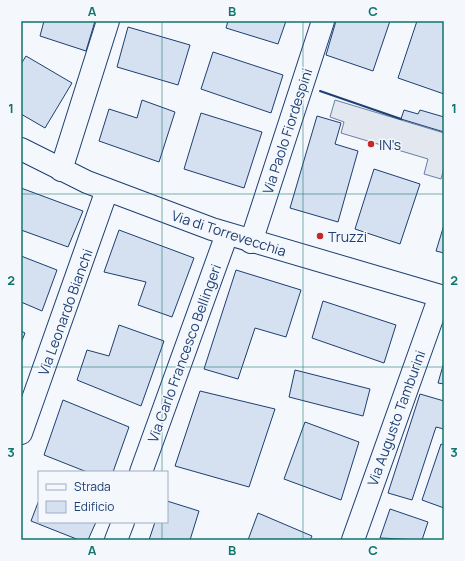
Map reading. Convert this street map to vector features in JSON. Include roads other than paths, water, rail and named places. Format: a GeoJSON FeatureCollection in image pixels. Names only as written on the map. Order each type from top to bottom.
{"type":"FeatureCollection","features":[{"type":"Feature","properties":{"kind":"street"},"geometry":{"type":"LineString","coordinates":[[61,170],[108,21]]}},
{"type":"Feature","properties":{"kind":"street","name":"Via Paolo Fiordespini"},"geometry":{"type":"LineString","coordinates":[[251,242],[323,21]]}},
{"type":"Feature","properties":{"kind":"street","name":"Via di Torrevecchia"},"geometry":{"type":"LineString","coordinates":[[21,149],[61,170],[108,190],[227,234],[442,296]]}},
{"type":"Feature","properties":{"kind":"street","name":"Via Leonardo Bianchi"},"geometry":{"type":"LineString","coordinates":[[21,433],[108,190]]}},
{"type":"Feature","properties":{"kind":"street","name":"Via Carlo Francesco Bellingeri"},"geometry":{"type":"LineString","coordinates":[[141,471],[227,234]]}},
{"type":"Feature","properties":{"kind":"street","name":"Via Augusto Tamburini"},"geometry":{"type":"LineString","coordinates":[[353,540],[442,296]]}},
{"type":"Feature","properties":{"kind":"street"},"geometry":{"type":"LineString","coordinates":[[116,540],[122,523]]}},
{"type":"Feature","properties":{"kind":"place","name":"IN's"},"geometry":{"type":"Point","coordinates":[371,144]}},
{"type":"Feature","properties":{"kind":"place","name":"Truzzi"},"geometry":{"type":"Point","coordinates":[320,236]}}]}
